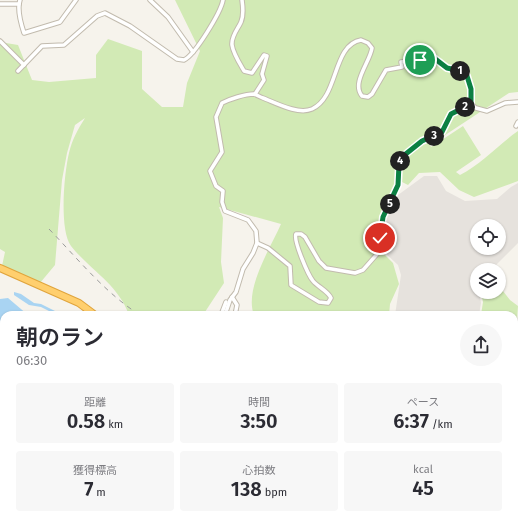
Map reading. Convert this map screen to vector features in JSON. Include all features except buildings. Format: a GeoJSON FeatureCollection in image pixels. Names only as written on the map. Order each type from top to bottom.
{"type":"FeatureCollection","features":[{"type":"Feature","properties":{"kind":"highway"},"geometry":{"type":"LineString","coordinates":[[0,268],[79,303],[90,311]]}},
{"type":"Feature","properties":{"kind":"street"},"geometry":{"type":"LineString","coordinates":[[0,4],[20,2],[24,33],[60,22],[76,0]]}},
{"type":"Feature","properties":{"kind":"street"},"geometry":{"type":"LineString","coordinates":[[150,0],[168,17],[194,52]]}},
{"type":"Feature","properties":{"kind":"street"},"geometry":{"type":"LineString","coordinates":[[18,71],[42,46],[64,45],[97,16],[105,13],[130,26],[177,59],[184,60],[194,52],[217,15],[223,0]]}},
{"type":"Feature","properties":{"kind":"street"},"geometry":{"type":"LineString","coordinates":[[242,0],[243,14],[241,23],[235,31],[232,45],[239,63],[244,71],[252,73],[264,55],[267,56],[262,74],[264,80],[255,94]]}},
{"type":"Feature","properties":{"kind":"street"},"geometry":{"type":"LineString","coordinates":[[223,311],[227,301],[236,292],[243,269],[253,253],[257,243],[256,230],[248,220],[225,211],[222,202],[223,191],[216,186],[210,171],[222,152],[216,117],[218,108],[222,103],[228,100],[255,94],[299,110],[312,109],[319,105],[325,97],[346,50],[352,43],[361,40],[368,43],[372,48],[362,74],[360,89],[362,96],[368,97],[372,94],[386,70],[402,67],[402,62],[434,58],[447,68],[461,71],[467,76],[471,89],[471,104]]}},
{"type":"Feature","properties":{"kind":"street"},"geometry":{"type":"LineString","coordinates":[[0,41],[24,65]]}},
{"type":"Feature","properties":{"kind":"street"},"geometry":{"type":"LineString","coordinates":[[471,104],[476,108],[487,111],[505,102],[518,102]]}},
{"type":"Feature","properties":{"kind":"street"},"geometry":{"type":"LineString","coordinates":[[257,243],[268,248],[290,266],[291,285],[319,302],[328,303],[331,298],[330,295],[316,283],[309,274],[295,241],[296,234],[301,234],[305,237],[319,261],[326,268],[355,273],[363,270],[378,253],[382,222],[398,185],[399,165],[402,157],[422,141],[442,132],[451,114],[471,104]]}},
{"type":"Feature","properties":{"kind":"street"},"geometry":{"type":"LineString","coordinates":[[516,126],[518,122]]}},
{"type":"Feature","properties":{"kind":"street"},"geometry":{"type":"LineString","coordinates":[[226,311],[231,298]]}},
{"type":"Feature","properties":{"kind":"street"},"geometry":{"type":"LineString","coordinates":[[231,298],[237,305],[236,311]]}},
{"type":"Feature","properties":{"kind":"shaded area"},"geometry":{"type":"Polygon","coordinates":[[[424,176],[437,176],[446,191],[465,201],[497,199],[518,183],[518,243],[506,255],[498,263],[470,263],[470,299],[480,299],[480,311],[396,311],[401,275],[398,265],[381,249],[385,220],[398,195],[424,176]]]}},
{"type":"Feature","properties":{"kind":"green space"},"geometry":{"type":"Polygon","coordinates":[[[175,0],[518,0],[518,92],[509,93],[430,145],[431,147],[463,126],[481,155],[456,172],[460,175],[475,166],[518,131],[518,181],[474,197],[459,190],[440,172],[419,173],[408,185],[400,181],[401,168],[405,158],[422,142],[417,140],[398,161],[395,184],[378,230],[377,247],[393,263],[399,284],[390,304],[389,311],[253,311],[252,293],[255,281],[281,224],[219,207],[223,218],[221,262],[224,283],[206,311],[127,311],[111,286],[78,255],[67,238],[64,215],[64,187],[67,162],[70,148],[85,118],[75,125],[67,153],[62,180],[55,265],[40,283],[2,266],[5,252],[0,249],[0,42],[18,45],[32,80],[49,82],[96,78],[96,55],[108,39],[142,51],[142,89],[162,107],[183,107],[187,83],[200,51],[175,0]]]}},
{"type":"Feature","properties":{"kind":"green space"},"geometry":{"type":"Polygon","coordinates":[[[506,295],[518,306],[518,311],[482,311],[482,299],[506,299],[506,295]]]}},
{"type":"Feature","properties":{"kind":"water"},"geometry":{"type":"Polygon","coordinates":[[[14,292],[21,294],[34,303],[41,304],[55,311],[49,311],[41,307],[29,305],[14,295],[14,292]]]}},
{"type":"Feature","properties":{"kind":"water"},"geometry":{"type":"Polygon","coordinates":[[[8,298],[23,311],[0,311],[0,299],[8,298]]]}},
{"type":"Feature","properties":{"kind":"railway"},"geometry":{"type":"LineString","coordinates":[[49,229],[103,286],[134,311]]}},
{"type":"Feature","properties":{"kind":"route"},"geometry":{"type":"LineString","coordinates":[[380,238],[383,217],[399,182],[399,165],[402,157],[422,141],[442,132],[454,111],[471,104],[470,81],[464,72],[447,68],[434,58],[420,60]]}}]}
